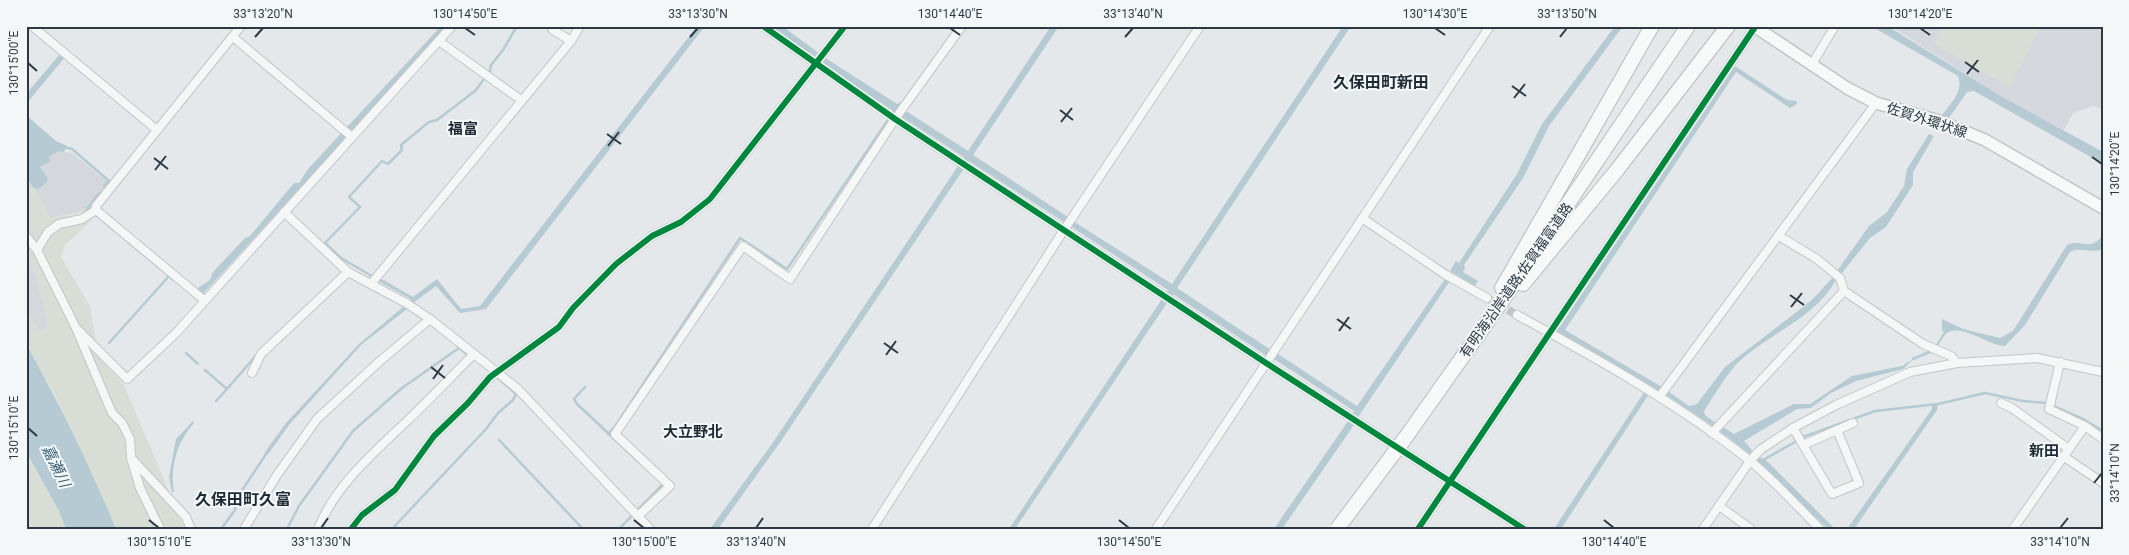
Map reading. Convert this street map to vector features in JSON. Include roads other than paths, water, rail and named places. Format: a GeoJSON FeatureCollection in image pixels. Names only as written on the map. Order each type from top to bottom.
{"type":"FeatureCollection","features":[{"type":"Feature","properties":{"kind":"highway"},"geometry":{"type":"LineString","coordinates":[[1500,304],[1502,286],[1652,26]]}},
{"type":"Feature","properties":{"kind":"highway","name":"有明海沿岸道路;佐賀福富道路"},"geometry":{"type":"LineString","coordinates":[[1338,529],[1500,304],[1688,26]]}},
{"type":"Feature","properties":{"kind":"highway"},"geometry":{"type":"LineString","coordinates":[[1500,304],[1516,293],[1617,170],[1728,26]]}},
{"type":"Feature","properties":{"kind":"main road","name":"佐賀外環状線"},"geometry":{"type":"LineString","coordinates":[[1755,26],[1847,88],[1876,103],[1939,121],[1985,140],[2103,208]]}},
{"type":"Feature","properties":{"kind":"street"},"geometry":{"type":"LineString","coordinates":[[32,26],[157,130]]}},
{"type":"Feature","properties":{"kind":"street"},"geometry":{"type":"LineString","coordinates":[[37,250],[48,232],[59,224],[82,219],[96,210],[96,206],[242,26]]}},
{"type":"Feature","properties":{"kind":"street"},"geometry":{"type":"LineString","coordinates":[[76,328],[126,379],[176,332],[201,297],[284,212],[452,26]]}},
{"type":"Feature","properties":{"kind":"street"},"geometry":{"type":"LineString","coordinates":[[551,26],[553,30],[571,41]]}},
{"type":"Feature","properties":{"kind":"street"},"geometry":{"type":"LineString","coordinates":[[374,280],[571,41],[580,26]]}},
{"type":"Feature","properties":{"kind":"street"},"geometry":{"type":"LineString","coordinates":[[763,26],[815,64],[964,164],[1524,529]]}},
{"type":"Feature","properties":{"kind":"street"},"geometry":{"type":"LineString","coordinates":[[351,529],[362,514],[395,490],[434,436],[468,403],[490,377],[560,327],[573,308],[616,264],[652,236],[681,222],[710,199],[845,26]]}},
{"type":"Feature","properties":{"kind":"street"},"geometry":{"type":"LineString","coordinates":[[636,514],[670,486],[616,434],[743,246],[790,279],[896,117],[962,26]]}},
{"type":"Feature","properties":{"kind":"street"},"geometry":{"type":"LineString","coordinates":[[872,529],[1072,218],[1200,26]]}},
{"type":"Feature","properties":{"kind":"street"},"geometry":{"type":"LineString","coordinates":[[1156,529],[1490,26]]}},
{"type":"Feature","properties":{"kind":"street"},"geometry":{"type":"LineString","coordinates":[[1418,529],[1755,26]]}},
{"type":"Feature","properties":{"kind":"street"},"geometry":{"type":"LineString","coordinates":[[1812,64],[1835,26]]}},
{"type":"Feature","properties":{"kind":"street"},"geometry":{"type":"LineString","coordinates":[[233,37],[352,136]]}},
{"type":"Feature","properties":{"kind":"street"},"geometry":{"type":"LineString","coordinates":[[439,41],[521,100]]}},
{"type":"Feature","properties":{"kind":"street"},"geometry":{"type":"LineString","coordinates":[[1660,396],[1876,103]]}},
{"type":"Feature","properties":{"kind":"street"},"geometry":{"type":"LineString","coordinates":[[96,210],[201,297]]}},
{"type":"Feature","properties":{"kind":"street"},"geometry":{"type":"LineString","coordinates":[[284,212],[348,272],[374,280],[430,319],[470,357],[497,371],[518,389],[650,529]]}},
{"type":"Feature","properties":{"kind":"street"},"geometry":{"type":"LineString","coordinates":[[1362,218],[1446,274],[1487,298]]}},
{"type":"Feature","properties":{"kind":"street"},"geometry":{"type":"LineString","coordinates":[[26,236],[37,250],[76,328],[112,413],[122,423],[130,439],[131,458],[140,488],[160,529]]}},
{"type":"Feature","properties":{"kind":"street"},"geometry":{"type":"LineString","coordinates":[[1779,236],[1817,259],[1840,278],[1844,291],[1923,344],[1952,356],[1957,363]]}},
{"type":"Feature","properties":{"kind":"street"},"geometry":{"type":"LineString","coordinates":[[252,373],[261,354],[348,272]]}},
{"type":"Feature","properties":{"kind":"street"},"geometry":{"type":"LineString","coordinates":[[1712,433],[1844,291]]}},
{"type":"Feature","properties":{"kind":"street"},"geometry":{"type":"LineString","coordinates":[[1516,314],[1660,396],[1750,461],[1816,527]]}},
{"type":"Feature","properties":{"kind":"street"},"geometry":{"type":"LineString","coordinates":[[244,529],[276,475],[317,420],[380,361],[430,319]]}},
{"type":"Feature","properties":{"kind":"street"},"geometry":{"type":"LineString","coordinates":[[318,529],[325,511],[354,473],[470,357]]}},
{"type":"Feature","properties":{"kind":"street"},"geometry":{"type":"LineString","coordinates":[[1703,529],[1750,461],[1760,450],[1793,428],[1836,405],[1910,372],[1957,363],[2037,358],[2103,372]]}},
{"type":"Feature","properties":{"kind":"street"},"geometry":{"type":"LineString","coordinates":[[2060,362],[2049,409],[2085,426],[2103,439]]}},
{"type":"Feature","properties":{"kind":"street"},"geometry":{"type":"LineString","coordinates":[[2001,403],[2012,408],[2069,448]]}},
{"type":"Feature","properties":{"kind":"street"},"geometry":{"type":"LineString","coordinates":[[1802,444],[1853,423]]}},
{"type":"Feature","properties":{"kind":"street"},"geometry":{"type":"LineString","coordinates":[[2013,529],[2085,426]]}},
{"type":"Feature","properties":{"kind":"street"},"geometry":{"type":"LineString","coordinates":[[1793,428],[1832,494],[1859,483],[1837,430]]}},
{"type":"Feature","properties":{"kind":"street"},"geometry":{"type":"LineString","coordinates":[[2063,456],[2103,483]]}},
{"type":"Feature","properties":{"kind":"street"},"geometry":{"type":"LineString","coordinates":[[131,458],[186,517],[191,529]]}},
{"type":"Feature","properties":{"kind":"street"},"geometry":{"type":"LineString","coordinates":[[1719,506],[1751,529]]}},
{"type":"Feature","properties":{"kind":"water"},"geometry":{"type":"Polygon","coordinates":[[[441,26],[448,26],[203,294],[196,289],[210,280],[213,272],[245,238],[250,236],[294,183],[299,183],[308,169],[441,26]]]}},
{"type":"Feature","properties":{"kind":"water"},"geometry":{"type":"Polygon","coordinates":[[[697,26],[705,26],[486,309],[460,313],[436,286],[413,303],[409,301],[411,299],[378,281],[380,278],[413,297],[437,279],[461,309],[480,306],[697,26]]]}},
{"type":"Feature","properties":{"kind":"water"},"geometry":{"type":"Polygon","coordinates":[[[771,26],[782,26],[827,59],[897,104],[903,101],[900,107],[894,114],[892,110],[823,64],[771,26]]]}},
{"type":"Feature","properties":{"kind":"water"},"geometry":{"type":"Polygon","coordinates":[[[1051,26],[1059,26],[973,155],[1068,217],[1064,222],[969,161],[781,441],[718,529],[710,529],[774,441],[964,157],[902,117],[906,111],[968,151],[1051,26]]]}},
{"type":"Feature","properties":{"kind":"water"},"geometry":{"type":"Polygon","coordinates":[[[1343,26],[1351,26],[1177,288],[1271,350],[1267,356],[1173,294],[1015,529],[1009,529],[1168,290],[1070,226],[1073,221],[1172,284],[1343,26]]]}},
{"type":"Feature","properties":{"kind":"water"},"geometry":{"type":"Polygon","coordinates":[[[1615,26],[1623,26],[1549,126],[1523,178],[1464,265],[1463,272],[1478,281],[1475,286],[1450,271],[1456,261],[1459,263],[1517,174],[1542,124],[1615,26]]]}},
{"type":"Feature","properties":{"kind":"water"},"geometry":{"type":"Polygon","coordinates":[[[1871,26],[1887,26],[2001,96],[2103,152],[2103,164],[1974,91],[1967,92],[1949,118],[1942,115],[1958,92],[1958,76],[1871,26]]]}},
{"type":"Feature","properties":{"kind":"water"},"geometry":{"type":"Polygon","coordinates":[[[61,53],[66,56],[26,104],[26,94],[61,53]]]}},
{"type":"Feature","properties":{"kind":"water"},"geometry":{"type":"Polygon","coordinates":[[[1735,66],[1787,100],[1796,101],[1797,104],[1790,108],[1736,72],[1565,330],[1662,387],[1659,392],[1555,331],[1560,327],[1735,66]]]}},
{"type":"Feature","properties":{"kind":"water"},"geometry":{"type":"Polygon","coordinates":[[[26,115],[56,141],[67,146],[64,152],[59,151],[49,157],[51,162],[40,167],[48,178],[46,183],[38,189],[34,188],[26,178],[26,115]]]}},
{"type":"Feature","properties":{"kind":"water"},"geometry":{"type":"Polygon","coordinates":[[[1929,134],[1934,136],[1913,172],[1913,185],[1886,227],[1870,238],[1841,274],[1837,271],[1869,226],[1887,212],[1904,186],[1907,169],[1929,134]]]}},
{"type":"Feature","properties":{"kind":"water"},"geometry":{"type":"Polygon","coordinates":[[[2103,235],[2103,249],[2095,251],[2074,250],[2070,252],[2025,325],[2005,346],[1991,343],[1960,331],[1947,333],[1938,346],[1936,345],[1944,332],[1942,331],[1942,319],[1963,329],[2000,338],[2013,331],[2067,245],[2073,243],[2094,243],[2103,235]]]}},
{"type":"Feature","properties":{"kind":"water"},"geometry":{"type":"Polygon","coordinates":[[[1834,276],[1837,278],[1818,303],[1807,313],[1755,348],[1733,368],[1704,411],[1705,415],[1717,424],[1714,427],[1666,395],[1669,392],[1689,406],[1697,404],[1725,367],[1812,300],[1834,276]]]}},
{"type":"Feature","properties":{"kind":"water"},"geometry":{"type":"Polygon","coordinates":[[[1445,279],[1450,281],[1358,417],[1352,414],[1354,411],[1274,359],[1278,354],[1357,406],[1445,279]]]}},
{"type":"Feature","properties":{"kind":"water"},"geometry":{"type":"Polygon","coordinates":[[[403,307],[407,309],[361,345],[289,425],[268,454],[265,452],[286,423],[359,344],[403,307]]]}},
{"type":"Feature","properties":{"kind":"water","name":"嘉瀬川"},"geometry":{"type":"Polygon","coordinates":[[[26,344],[74,435],[116,529],[66,529],[59,511],[26,451],[26,344]]]}},
{"type":"Feature","properties":{"kind":"water"},"geometry":{"type":"Polygon","coordinates":[[[1913,359],[1903,369],[1856,381],[1831,393],[1811,408],[1797,409],[1744,441],[1752,450],[1750,454],[1719,431],[1723,427],[1734,434],[1794,404],[1810,404],[1852,376],[1902,366],[1913,359]]]}},
{"type":"Feature","properties":{"kind":"water"},"geometry":{"type":"Polygon","coordinates":[[[1645,391],[1649,394],[1561,529],[1554,529],[1645,391]]]}},
{"type":"Feature","properties":{"kind":"water"},"geometry":{"type":"Polygon","coordinates":[[[1932,404],[1938,404],[1937,410],[1854,529],[1847,529],[1932,409],[1932,404]]]}},
{"type":"Feature","properties":{"kind":"water"},"geometry":{"type":"Polygon","coordinates":[[[193,421],[194,423],[183,438],[176,455],[173,473],[174,492],[172,492],[169,477],[176,439],[193,421]]]}},
{"type":"Feature","properties":{"kind":"water"},"geometry":{"type":"Polygon","coordinates":[[[1348,421],[1354,425],[1282,529],[1274,529],[1348,421]]]}},
{"type":"Feature","properties":{"kind":"water"},"geometry":{"type":"Polygon","coordinates":[[[1759,457],[1765,459],[1835,529],[1828,529],[1756,460],[1759,457]]]}},
{"type":"Feature","properties":{"kind":"waterway"},"geometry":{"type":"LineString","coordinates":[[375,278],[341,258],[325,243],[360,207],[349,197],[382,161],[388,164],[402,150],[401,145],[429,122],[437,120],[475,91],[490,71],[491,65],[503,50],[517,26]]}},
{"type":"Feature","properties":{"kind":"waterway"},"geometry":{"type":"LineString","coordinates":[[608,434],[614,428],[740,238],[787,269],[890,117]]}},
{"type":"Feature","properties":{"kind":"waterway"},"geometry":{"type":"LineString","coordinates":[[64,147],[72,149],[109,181],[104,186]]}},
{"type":"Feature","properties":{"kind":"waterway"},"geometry":{"type":"LineString","coordinates":[[87,209],[99,193]]}},
{"type":"Feature","properties":{"kind":"waterway"},"geometry":{"type":"LineString","coordinates":[[96,215],[174,280]]}},
{"type":"Feature","properties":{"kind":"waterway"},"geometry":{"type":"LineString","coordinates":[[109,343],[169,276]]}},
{"type":"Feature","properties":{"kind":"waterway"},"geometry":{"type":"LineString","coordinates":[[287,529],[299,506],[353,431],[402,388],[459,348],[468,355]]}},
{"type":"Feature","properties":{"kind":"waterway"},"geometry":{"type":"LineString","coordinates":[[205,370],[227,389],[260,351]]}},
{"type":"Feature","properties":{"kind":"waterway"},"geometry":{"type":"LineString","coordinates":[[1913,359],[1932,351]]}},
{"type":"Feature","properties":{"kind":"waterway"},"geometry":{"type":"LineString","coordinates":[[186,353],[198,364]]}},
{"type":"Feature","properties":{"kind":"waterway"},"geometry":{"type":"LineString","coordinates":[[392,529],[486,429],[498,413],[513,400],[516,394],[498,378]]}},
{"type":"Feature","properties":{"kind":"waterway"},"geometry":{"type":"LineString","coordinates":[[585,387],[574,399],[577,404],[640,463]]}},
{"type":"Feature","properties":{"kind":"waterway"},"geometry":{"type":"LineString","coordinates":[[216,401],[227,389]]}},
{"type":"Feature","properties":{"kind":"waterway"},"geometry":{"type":"LineString","coordinates":[[1803,437],[1875,411],[1938,404],[1985,393],[2023,401],[2046,403]]}},
{"type":"Feature","properties":{"kind":"waterway"},"geometry":{"type":"LineString","coordinates":[[2053,406],[2083,419],[2103,431]]}},
{"type":"Feature","properties":{"kind":"waterway"},"geometry":{"type":"LineString","coordinates":[[499,440],[583,529]]}},
{"type":"Feature","properties":{"kind":"waterway"},"geometry":{"type":"LineString","coordinates":[[1765,459],[1795,442]]}},
{"type":"Feature","properties":{"kind":"waterway"},"geometry":{"type":"LineString","coordinates":[[221,529],[235,510],[237,498],[268,451]]}},
{"type":"Feature","properties":{"kind":"waterway"},"geometry":{"type":"LineString","coordinates":[[619,529],[663,484],[661,482]]}},
{"type":"Feature","properties":{"kind":"tunnel"},"geometry":{"type":"LineString","coordinates":[[1487,298],[1517,315]]}},
{"type":"Feature","properties":{"kind":"district","name":"久保田町新田"},"geometry":{"type":"Point","coordinates":[1381,82]}},
{"type":"Feature","properties":{"kind":"district","name":"福富"},"geometry":{"type":"Point","coordinates":[463,129]}},
{"type":"Feature","properties":{"kind":"district","name":"大立野北"},"geometry":{"type":"Point","coordinates":[693,432]}},
{"type":"Feature","properties":{"kind":"district","name":"新田"},"geometry":{"type":"Point","coordinates":[2044,451]}},
{"type":"Feature","properties":{"kind":"district","name":"久保田町久富"},"geometry":{"type":"Point","coordinates":[243,499]}}]}
